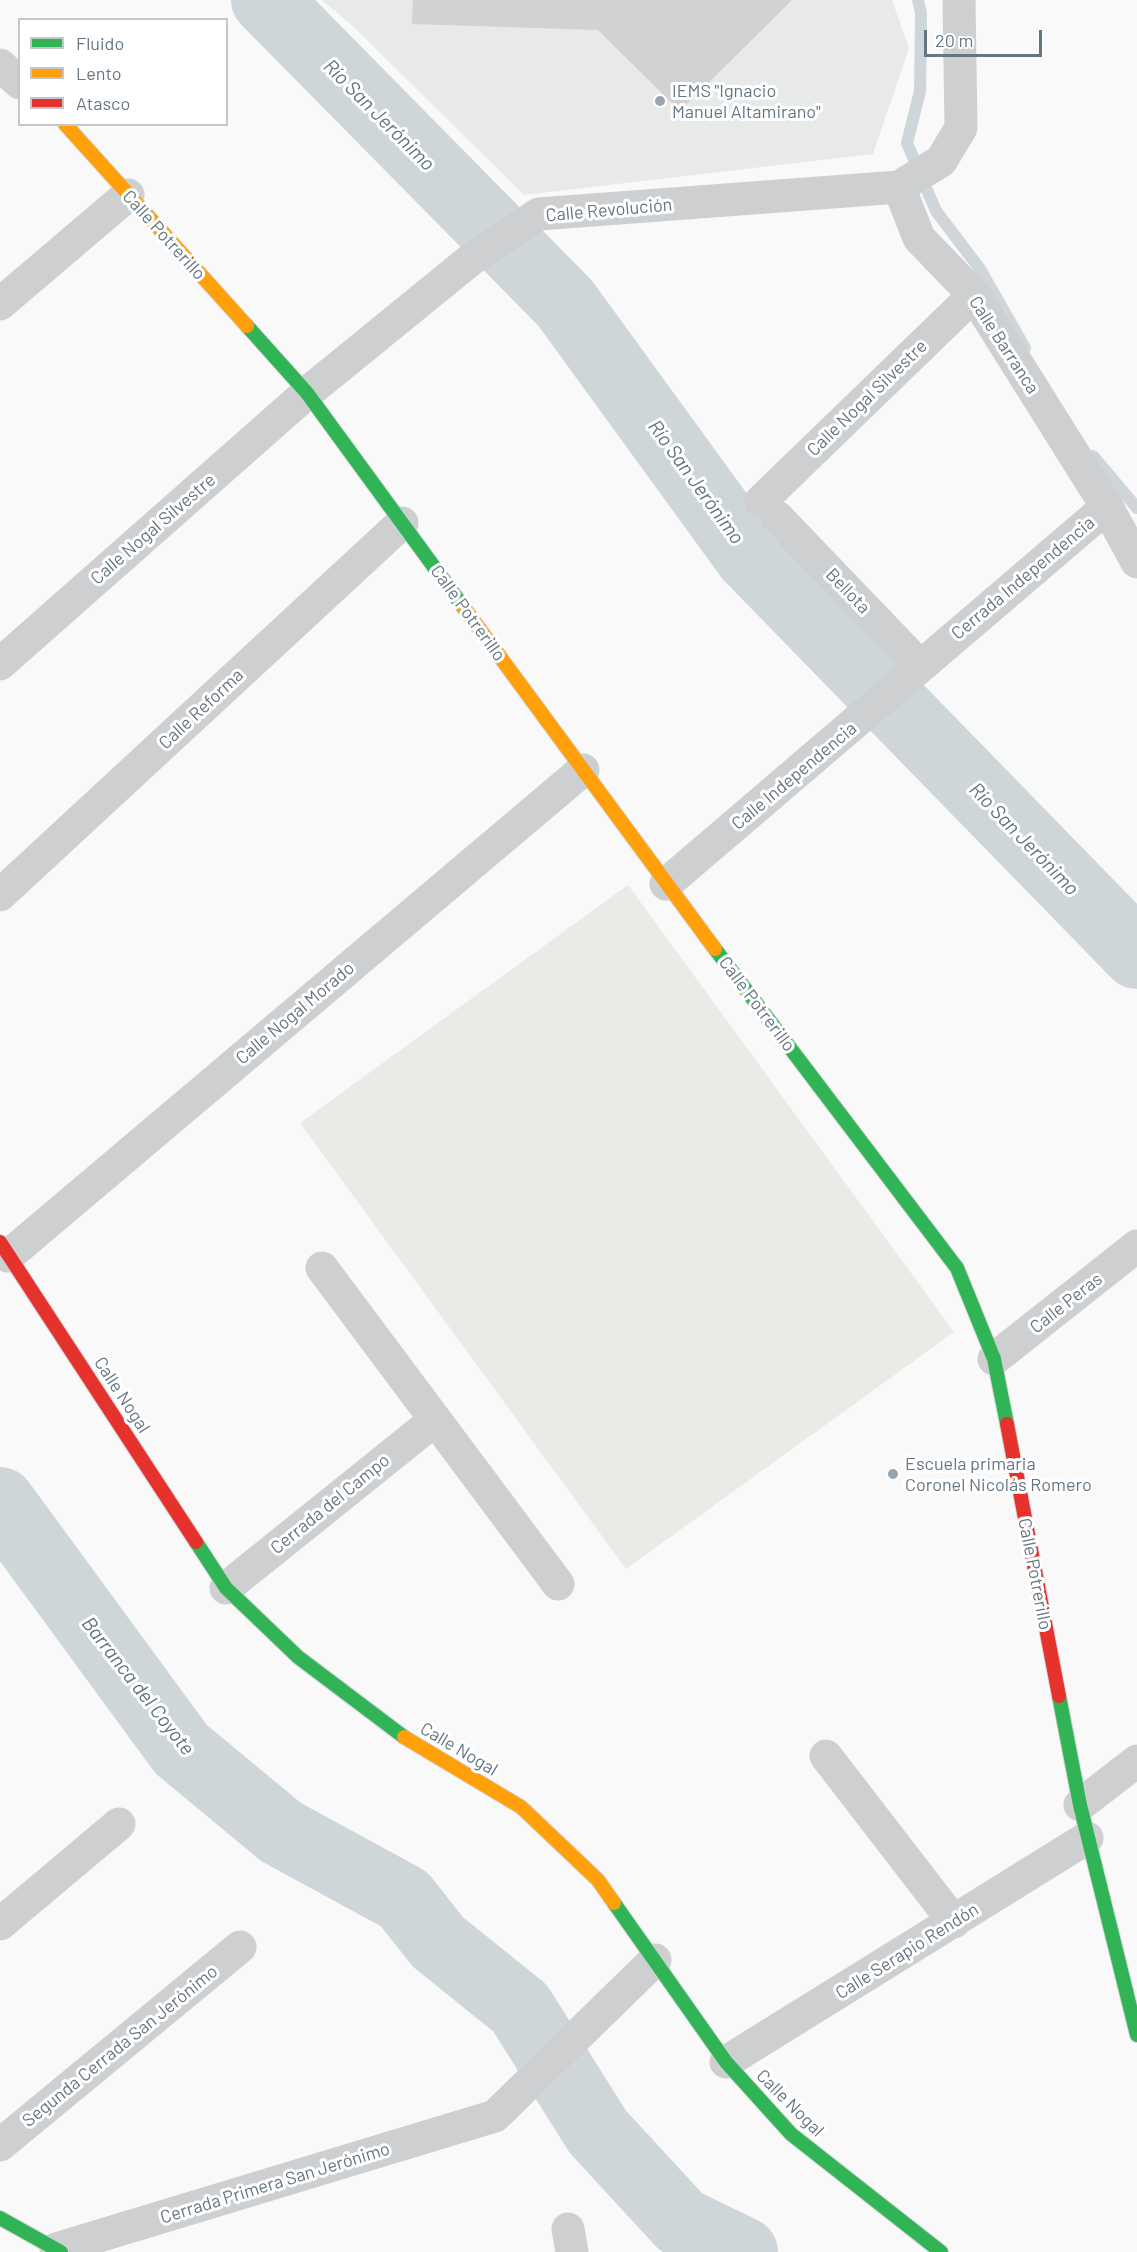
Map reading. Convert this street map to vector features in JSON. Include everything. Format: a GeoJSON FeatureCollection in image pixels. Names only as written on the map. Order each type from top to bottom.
{"type":"FeatureCollection","features":[{"type":"Feature","properties":{"kind":"street"},"geometry":{"type":"LineString","coordinates":[[900,186],[940,161],[961,128],[959,0]]}},
{"type":"Feature","properties":{"kind":"street"},"geometry":{"type":"LineString","coordinates":[[0,65],[18,81]]}},
{"type":"Feature","properties":{"kind":"street","name":"Calle Potrerillo"},"geometry":{"type":"LineString","coordinates":[[67,126],[306,393],[666,884],[957,1268],[994,1359],[1080,1805],[1137,2035]]}},
{"type":"Feature","properties":{"kind":"street","name":"Calle Revolución"},"geometry":{"type":"LineString","coordinates":[[306,393],[474,257],[539,214],[900,186]]}},
{"type":"Feature","properties":{"kind":"street","name":"Calle Barranca"},"geometry":{"type":"LineString","coordinates":[[900,186],[919,238],[974,295],[1107,507]]}},
{"type":"Feature","properties":{"kind":"street"},"geometry":{"type":"LineString","coordinates":[[0,304],[128,195]]}},
{"type":"Feature","properties":{"kind":"street","name":"Calle Nogal Silvestre"},"geometry":{"type":"LineString","coordinates":[[769,509],[974,295]]}},
{"type":"Feature","properties":{"kind":"street","name":"Calle Nogal Silvestre"},"geometry":{"type":"LineString","coordinates":[[0,664],[306,393]]}},
{"type":"Feature","properties":{"kind":"street","name":"Cerrada Independencia"},"geometry":{"type":"LineString","coordinates":[[915,670],[1107,507],[1137,562]]}},
{"type":"Feature","properties":{"kind":"street","name":"Bellota"},"geometry":{"type":"LineString","coordinates":[[769,509],[915,670]]}},
{"type":"Feature","properties":{"kind":"street","name":"Calle Reforma"},"geometry":{"type":"LineString","coordinates":[[0,895],[402,523]]}},
{"type":"Feature","properties":{"kind":"street","name":"Calle Independencia"},"geometry":{"type":"LineString","coordinates":[[666,884],[915,670]]}},
{"type":"Feature","properties":{"kind":"street","name":"Calle Nogal Morado"},"geometry":{"type":"LineString","coordinates":[[4,1249],[583,770]]}},
{"type":"Feature","properties":{"kind":"street","name":"Calle Nogal"},"geometry":{"type":"LineString","coordinates":[[4,1249],[226,1588],[298,1657],[412,1743],[521,1807],[598,1880],[644,1971],[792,2134],[940,2252]]}},
{"type":"Feature","properties":{"kind":"street","name":"Calle Peras"},"geometry":{"type":"LineString","coordinates":[[994,1359],[1133,1260]]}},
{"type":"Feature","properties":{"kind":"street"},"geometry":{"type":"LineString","coordinates":[[322,1268],[558,1584]]}},
{"type":"Feature","properties":{"kind":"street","name":"Cerrada del Campo"},"geometry":{"type":"LineString","coordinates":[[226,1588],[435,1420]]}},
{"type":"Feature","properties":{"kind":"street"},"geometry":{"type":"LineString","coordinates":[[826,1755],[954,1922]]}},
{"type":"Feature","properties":{"kind":"street"},"geometry":{"type":"LineString","coordinates":[[1080,1805],[1137,1761]]}},
{"type":"Feature","properties":{"kind":"street"},"geometry":{"type":"LineString","coordinates":[[0,1924],[119,1824]]}},
{"type":"Feature","properties":{"kind":"street","name":"Calle Serapio Rendón"},"geometry":{"type":"LineString","coordinates":[[726,2062],[1087,1838]]}},
{"type":"Feature","properties":{"kind":"street","name":"Segunda Cerrada San Jerónimo"},"geometry":{"type":"LineString","coordinates":[[0,2145],[240,1947]]}},
{"type":"Feature","properties":{"kind":"street","name":"Cerrada Primera San Jerónimo"},"geometry":{"type":"LineString","coordinates":[[58,2250],[504,2107],[644,1971]]}},
{"type":"Feature","properties":{"kind":"street"},"geometry":{"type":"LineString","coordinates":[[0,2218],[58,2250]]}},
{"type":"Feature","properties":{"kind":"shaded area","name":"IEMS \"Ignacio Manuel Altamirano\""},"geometry":{"type":"Polygon","coordinates":[[[322,0],[892,0],[909,48],[873,154],[524,195],[356,29],[322,0]]]}},
{"type":"Feature","properties":{"kind":"shaded area"},"geometry":{"type":"Polygon","coordinates":[[[628,885],[954,1332],[626,1569],[300,1123],[628,885]]]}},
{"type":"Feature","properties":{"kind":"building"},"geometry":{"type":"Polygon","coordinates":[[[413,0],[792,0],[680,111],[598,30],[412,24],[413,0]]]}},
{"type":"Feature","properties":{"kind":"waterway","name":"Río San Jerónimo"},"geometry":{"type":"LineString","coordinates":[[266,0],[565,303],[749,556],[1137,954]]}},
{"type":"Feature","properties":{"kind":"waterway"},"geometry":{"type":"LineString","coordinates":[[918,0],[921,13],[920,91],[907,143],[936,211],[980,269],[1025,348]]}},
{"type":"Feature","properties":{"kind":"waterway"},"geometry":{"type":"LineString","coordinates":[[1093,456],[1137,508]]}},
{"type":"Feature","properties":{"kind":"waterway","name":"Barranca del Coyote"},"geometry":{"type":"LineString","coordinates":[[0,1502],[181,1749],[281,1832],[404,1899],[438,1942],[520,2008],[598,2132],[681,2222],[743,2252]]}},
{"type":"Feature","properties":{"kind":"traffic: fast"},"geometry":{"type":"LineString","coordinates":[[247,326],[307,393],[464,608]]}},
{"type":"Feature","properties":{"kind":"traffic: fast"},"geometry":{"type":"LineString","coordinates":[[715,949],[957,1268],[994,1359],[1007,1424]]}},
{"type":"Feature","properties":{"kind":"traffic: fast"},"geometry":{"type":"LineString","coordinates":[[196,1542],[226,1588],[298,1657],[404,1737]]}},
{"type":"Feature","properties":{"kind":"traffic: fast"},"geometry":{"type":"LineString","coordinates":[[1059,1696],[1080,1805],[1137,2035]]}},
{"type":"Feature","properties":{"kind":"traffic: fast"},"geometry":{"type":"LineString","coordinates":[[614,1903],[726,2062],[791,2134],[941,2252]]}},
{"type":"Feature","properties":{"kind":"traffic: fast"},"geometry":{"type":"LineString","coordinates":[[0,2218],[61,2252]]}},
{"type":"Feature","properties":{"kind":"traffic: slow"},"geometry":{"type":"LineString","coordinates":[[67,126],[247,326]]}},
{"type":"Feature","properties":{"kind":"traffic: slow"},"geometry":{"type":"LineString","coordinates":[[464,608],[715,949]]}},
{"type":"Feature","properties":{"kind":"traffic: slow"},"geometry":{"type":"LineString","coordinates":[[404,1737],[521,1807],[598,1880],[614,1903]]}},
{"type":"Feature","properties":{"kind":"traffic: jam"},"geometry":{"type":"LineString","coordinates":[[0,1242],[196,1542]]}},
{"type":"Feature","properties":{"kind":"traffic: jam"},"geometry":{"type":"LineString","coordinates":[[1007,1424],[1059,1696]]}},
{"type":"Feature","properties":{"kind":"place","name":"IEMS \"Ignacio Manuel Altamirano\""},"geometry":{"type":"Point","coordinates":[660,101]}},
{"type":"Feature","properties":{"kind":"place","name":"Escuela primaria Coronel Nicolás Romero"},"geometry":{"type":"Point","coordinates":[893,1474]}}]}
